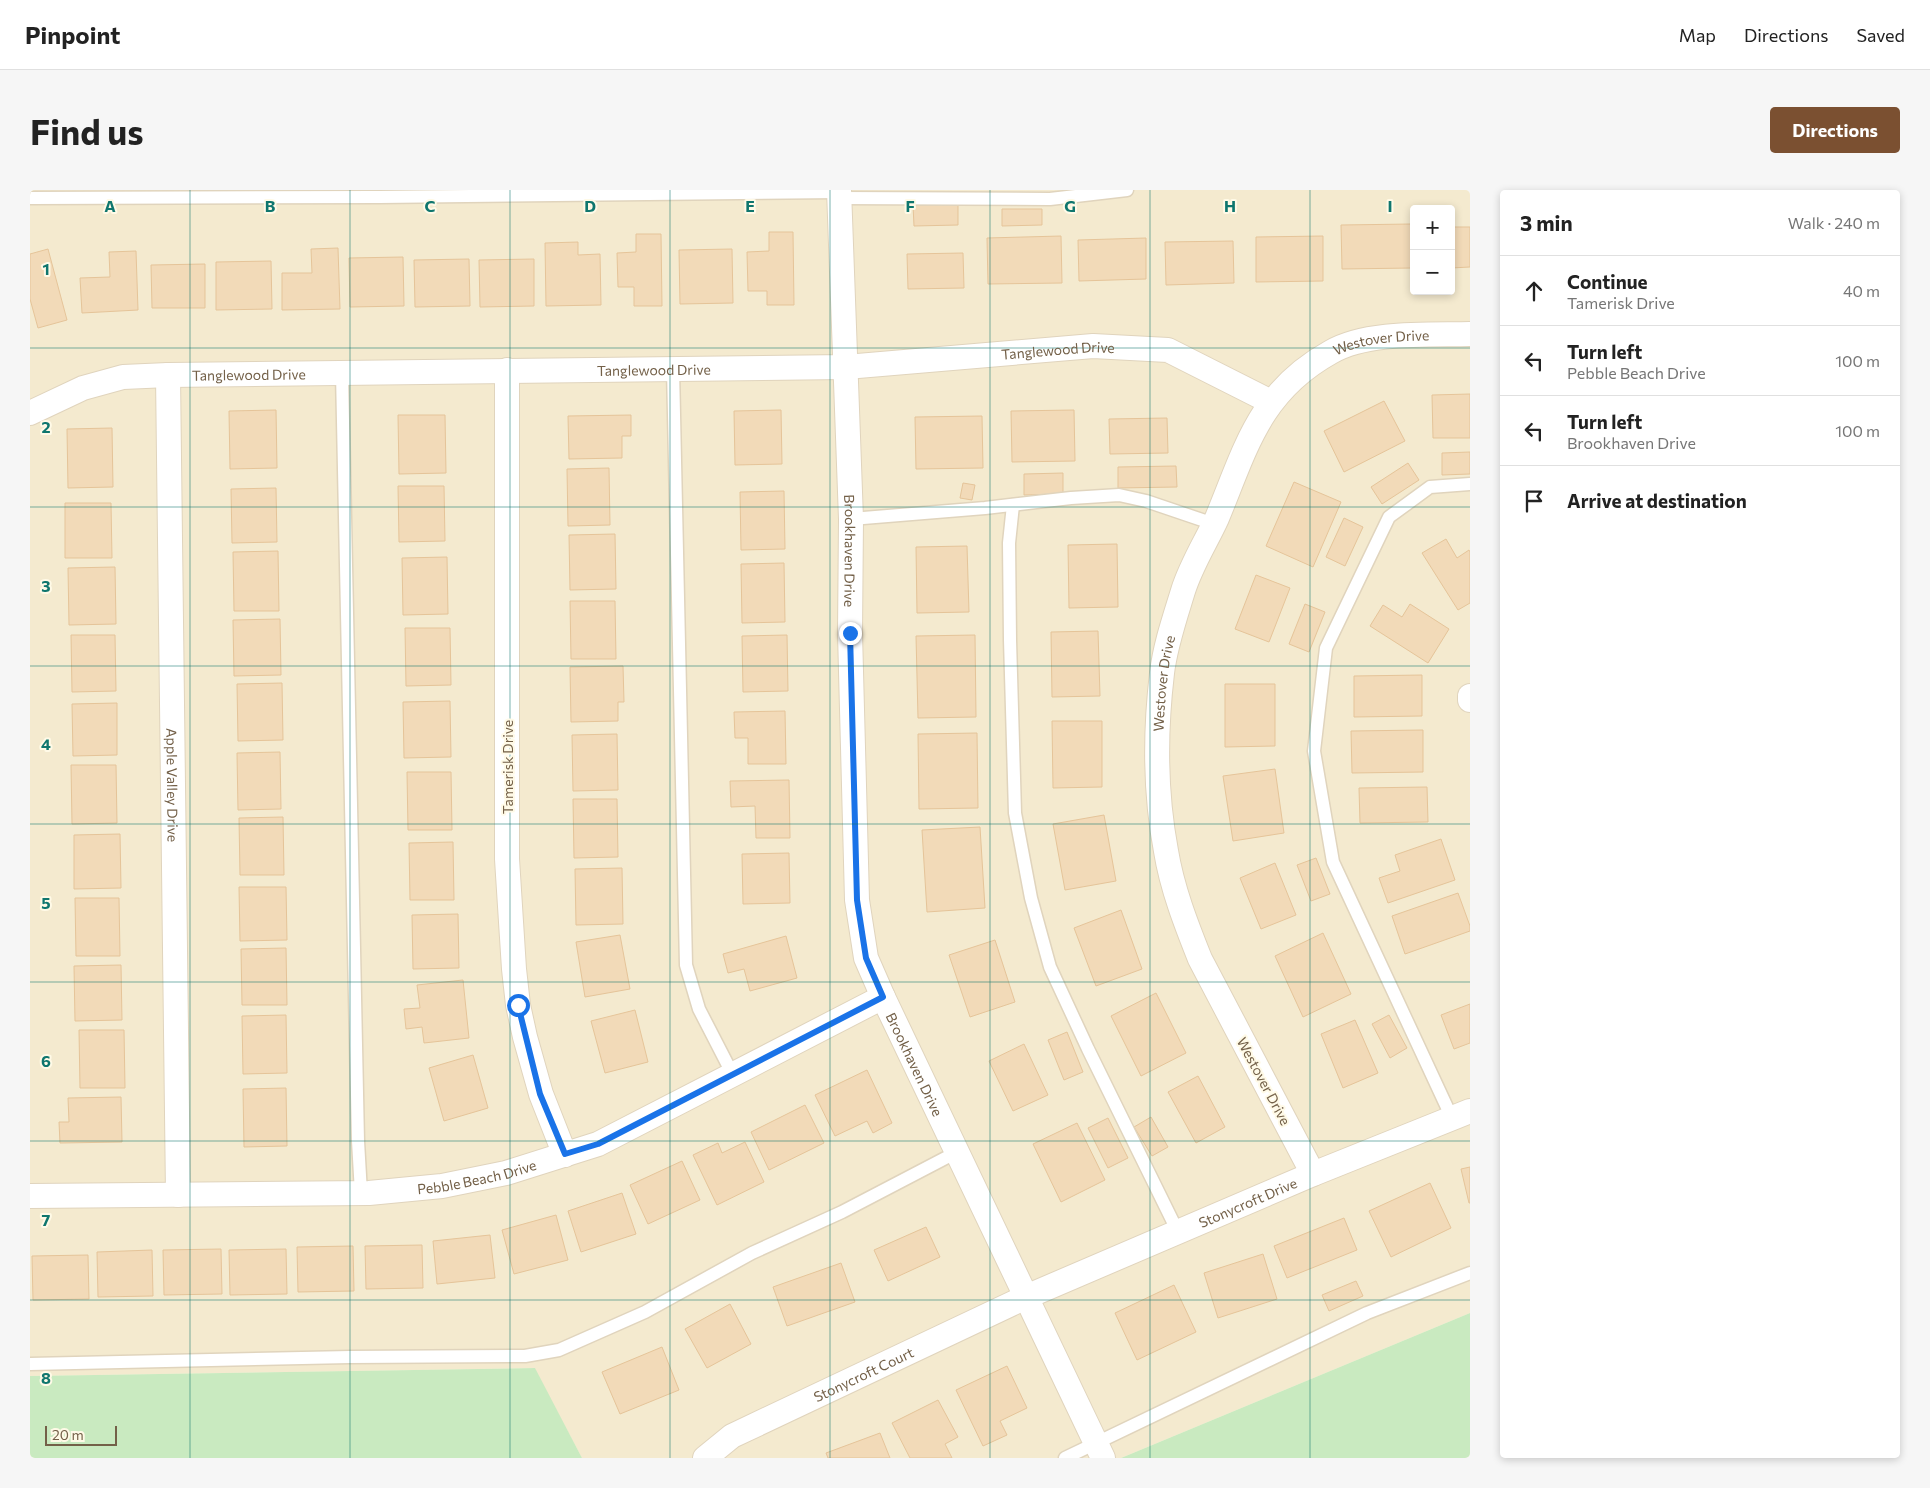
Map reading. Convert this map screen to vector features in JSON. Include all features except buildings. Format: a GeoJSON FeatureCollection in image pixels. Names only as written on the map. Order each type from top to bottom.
{"type":"FeatureCollection","features":[{"type":"Feature","properties":{"kind":"street","name":"Brookhaven Drive"},"geometry":{"type":"LineString","coordinates":[[839,194],[851,518],[850,633],[857,900],[866,958],[1099,1450]]}},
{"type":"Feature","properties":{"kind":"street","name":"Westover Drive"},"geometry":{"type":"LineString","coordinates":[[1312,1174],[1200,959],[1186,923],[1166,851],[1158,781],[1157,762],[1162,672],[1184,589],[1214,524],[1234,473],[1261,416],[1288,382],[1310,364],[1333,350],[1353,343],[1406,335],[1470,334]]}},
{"type":"Feature","properties":{"kind":"street","name":"Tanglewood Drive"},"geometry":{"type":"LineString","coordinates":[[30,413],[83,388],[123,377],[846,366],[1093,346],[1168,350],[1271,402]]}},
{"type":"Feature","properties":{"kind":"street","name":"Tamerisk Drive"},"geometry":{"type":"LineString","coordinates":[[507,370],[507,859],[514,969],[518,1005],[540,1094],[565,1154]]}},
{"type":"Feature","properties":{"kind":"street","name":"Apple Valley Drive"},"geometry":{"type":"LineString","coordinates":[[168,375],[178,1195]]}},
{"type":"Feature","properties":{"kind":"street","name":"Pebble Beach Drive"},"geometry":{"type":"LineString","coordinates":[[30,1196],[361,1193],[442,1186],[506,1173],[598,1144],[883,997]]}},
{"type":"Feature","properties":{"kind":"street","name":"Stonycroft Drive"},"geometry":{"type":"LineString","coordinates":[[1026,1297],[1312,1174],[1461,1114]]}},
{"type":"Feature","properties":{"kind":"street","name":"Stonycroft Court"},"geometry":{"type":"LineString","coordinates":[[705,1458],[732,1436],[1026,1297]]}},
{"type":"Feature","properties":{"kind":"lane"},"geometry":{"type":"LineString","coordinates":[[30,198],[379,198],[839,194],[1050,199],[1127,190]]}},
{"type":"Feature","properties":{"kind":"lane"},"geometry":{"type":"LineString","coordinates":[[673,368],[686,965],[699,1009],[733,1075]]}},
{"type":"Feature","properties":{"kind":"lane"},"geometry":{"type":"LineString","coordinates":[[342,373],[358,1141],[361,1193]]}},
{"type":"Feature","properties":{"kind":"lane"},"geometry":{"type":"LineString","coordinates":[[1461,1114],[1333,862],[1314,751],[1326,648],[1389,517],[1430,487],[1470,484]]}},
{"type":"Feature","properties":{"kind":"lane"},"geometry":{"type":"LineString","coordinates":[[851,518],[1118,495],[1214,524]]}},
{"type":"Feature","properties":{"kind":"lane"},"geometry":{"type":"LineString","coordinates":[[1013,505],[1009,543],[1015,813],[1030,898],[1050,967],[1178,1232]]}},
{"type":"Feature","properties":{"kind":"lane"},"geometry":{"type":"LineString","coordinates":[[30,1364],[526,1356],[559,1350],[645,1312],[752,1254],[842,1212],[957,1152]]}},
{"type":"Feature","properties":{"kind":"lane"},"geometry":{"type":"LineString","coordinates":[[1065,1458],[1099,1450],[1367,1313],[1470,1273]]}},
{"type":"Feature","properties":{"kind":"shaded area"},"geometry":{"type":"Polygon","coordinates":[[[30,190],[1470,190],[1470,1313],[1121,1458],[582,1458],[534,1368],[30,1376],[30,190]]]}},
{"type":"Feature","properties":{"kind":"green space"},"geometry":{"type":"Polygon","coordinates":[[[1470,1313],[1470,1458],[1121,1458],[1470,1313]]]}},
{"type":"Feature","properties":{"kind":"green space"},"geometry":{"type":"Polygon","coordinates":[[[535,1368],[582,1458],[30,1458],[30,1376],[535,1368]]]}},
{"type":"Feature","properties":{"kind":"route"},"geometry":{"type":"LineString","coordinates":[[518,1005],[540,1094],[565,1154],[598,1144],[883,997],[866,958],[857,900],[850,633]]}}]}
